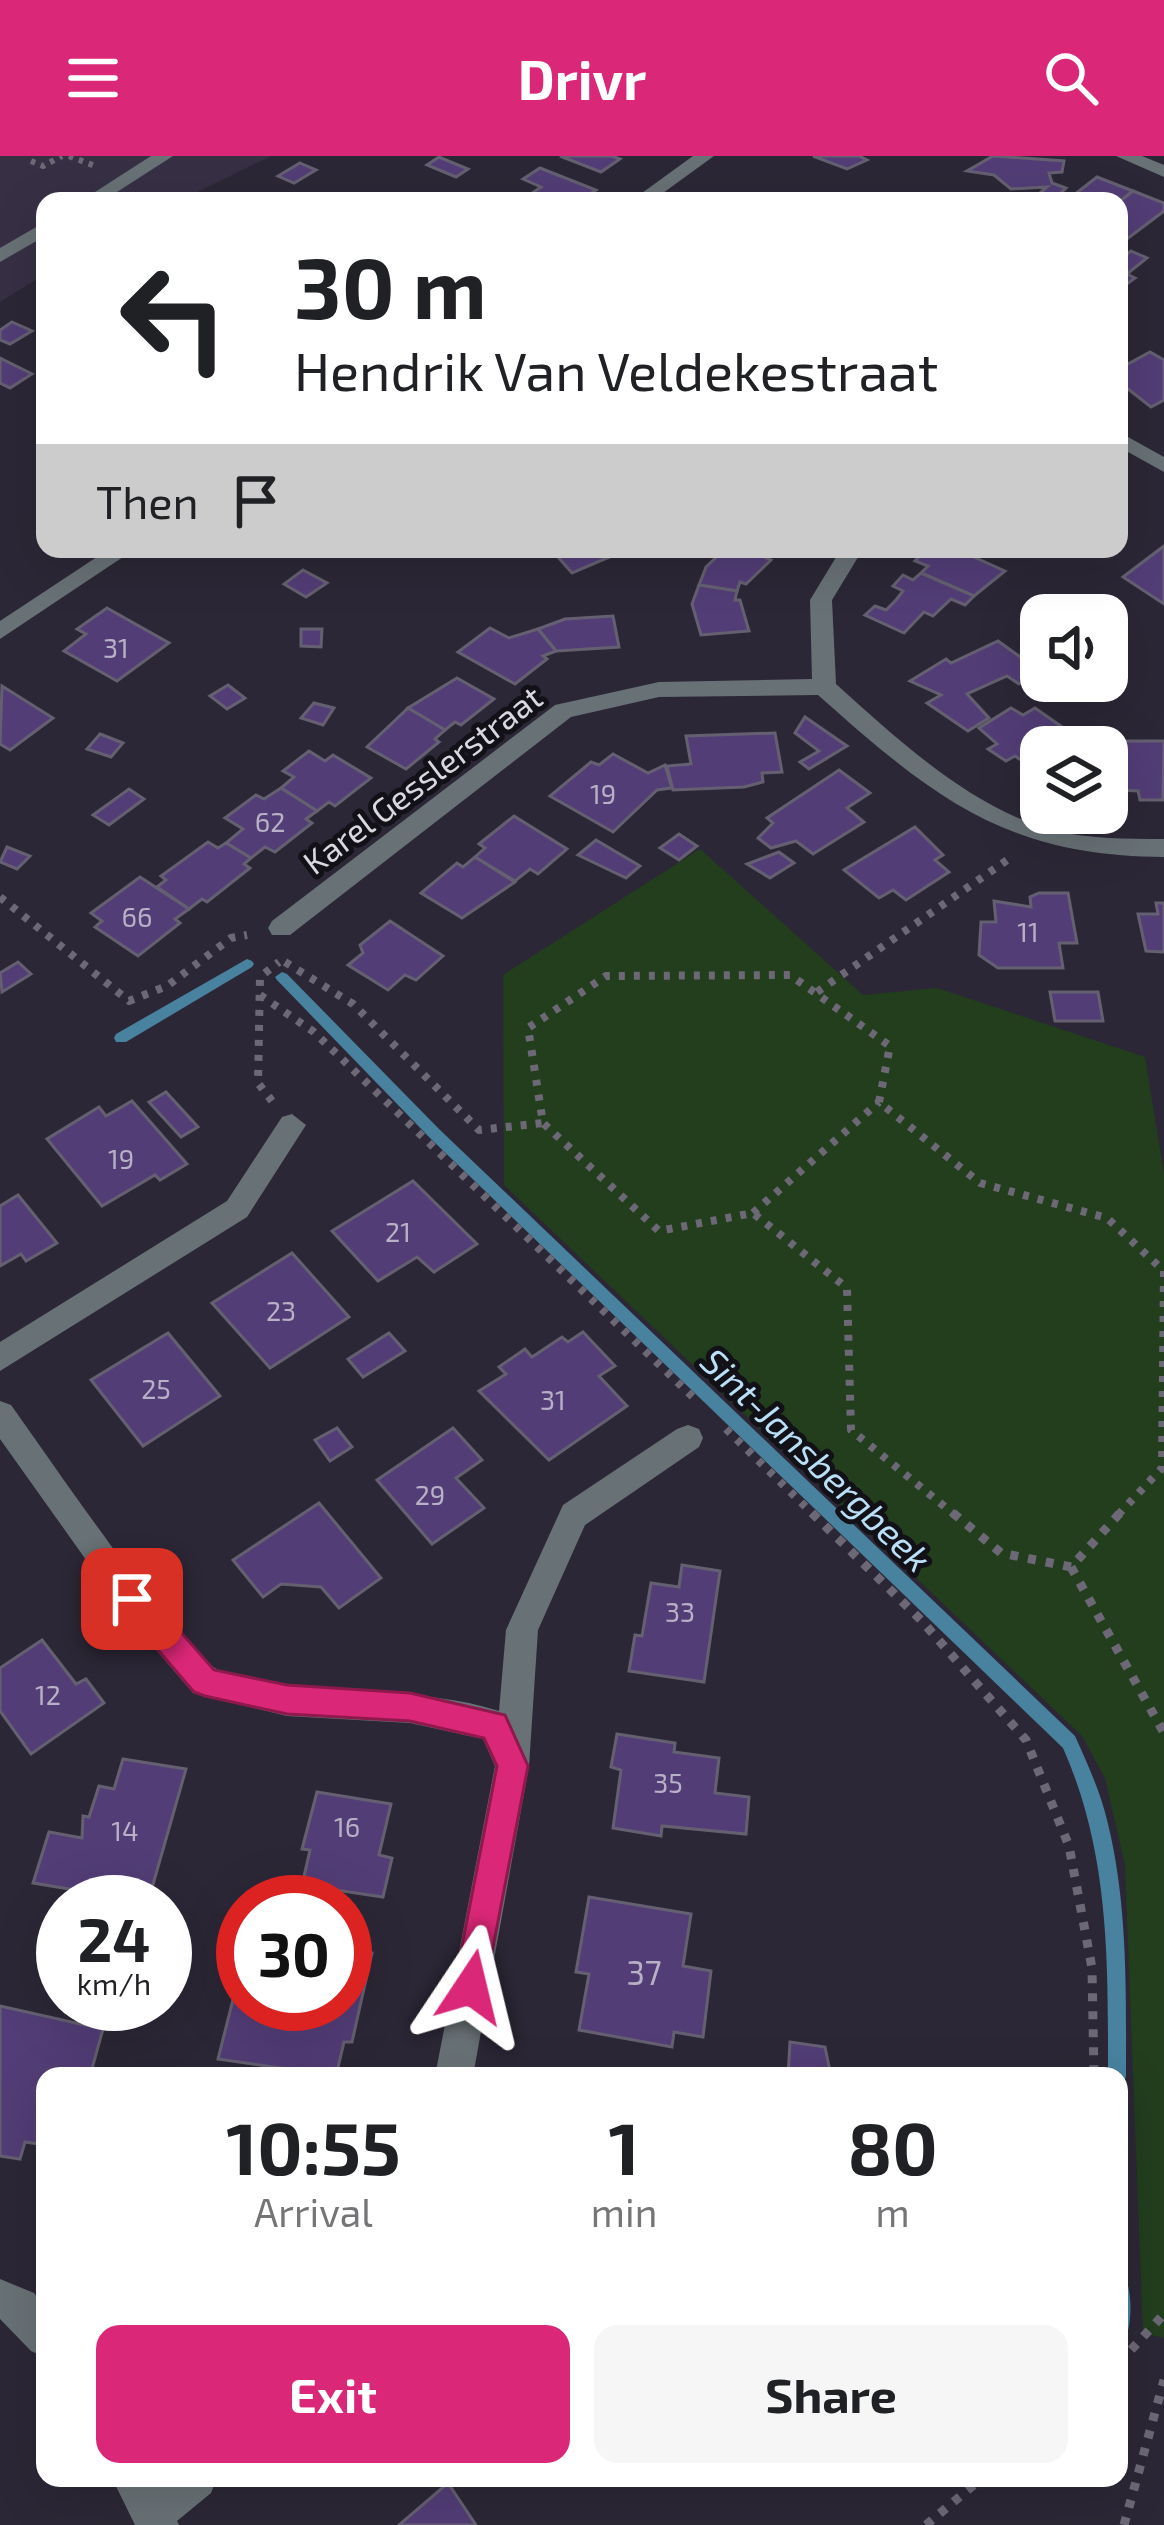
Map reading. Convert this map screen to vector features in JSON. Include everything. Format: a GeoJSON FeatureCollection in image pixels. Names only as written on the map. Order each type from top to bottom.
{"type":"FeatureCollection","features":[{"type":"Feature","properties":{"kind":"street"},"geometry":{"type":"LineString","coordinates":[[105,192],[164,156]]}},
{"type":"Feature","properties":{"kind":"street"},"geometry":{"type":"LineString","coordinates":[[653,192],[705,156]]}},
{"type":"Feature","properties":{"kind":"street"},"geometry":{"type":"LineString","coordinates":[[1126,156],[1164,171]]}},
{"type":"Feature","properties":{"kind":"street"},"geometry":{"type":"LineString","coordinates":[[0,256],[36,234]]}},
{"type":"Feature","properties":{"kind":"street"},"geometry":{"type":"LineString","coordinates":[[1128,444],[1164,466]]}},
{"type":"Feature","properties":{"kind":"street"},"geometry":{"type":"LineString","coordinates":[[0,632],[111,558]]}},
{"type":"Feature","properties":{"kind":"street"},"geometry":{"type":"LineString","coordinates":[[842,558],[821,600],[824,687],[994,814],[1041,836],[1102,848],[1164,848]]}},
{"type":"Feature","properties":{"kind":"street","name":"Karel Gesslerstraat"},"geometry":{"type":"LineString","coordinates":[[281,928],[563,711],[601,696],[644,690],[824,687]]}},
{"type":"Feature","properties":{"kind":"street"},"geometry":{"type":"LineString","coordinates":[[0,1358],[237,1209],[292,1125]]}},
{"type":"Feature","properties":{"kind":"street"},"geometry":{"type":"LineString","coordinates":[[0,1414],[132,1599],[205,1682],[287,1700],[410,1707],[494,1726],[512,1766]]}},
{"type":"Feature","properties":{"kind":"street"},"geometry":{"type":"LineString","coordinates":[[456,2067],[512,1766],[522,1630],[574,1515],[688,1438]]}},
{"type":"Feature","properties":{"kind":"street"},"geometry":{"type":"LineString","coordinates":[[0,2300],[20,2307],[36,2326]]}},
{"type":"Feature","properties":{"kind":"street"},"geometry":{"type":"LineString","coordinates":[[148,2506],[181,2487]]}},
{"type":"Feature","properties":{"kind":"path"},"geometry":{"type":"LineString","coordinates":[[31,161],[44,166],[65,156],[95,166]]}},
{"type":"Feature","properties":{"kind":"path"},"geometry":{"type":"LineString","coordinates":[[817,992],[1041,836]]}},
{"type":"Feature","properties":{"kind":"path"},"geometry":{"type":"LineString","coordinates":[[0,897],[130,1000],[167,986],[231,938],[281,928],[281,960]]}},
{"type":"Feature","properties":{"kind":"path"},"geometry":{"type":"LineString","coordinates":[[281,960],[260,977],[258,1083],[292,1125]]}},
{"type":"Feature","properties":{"kind":"path"},"geometry":{"type":"LineString","coordinates":[[281,960],[352,1004],[478,1130],[543,1123]]}},
{"type":"Feature","properties":{"kind":"path"},"geometry":{"type":"LineString","coordinates":[[790,975],[890,1046],[879,1102],[753,1214],[659,1231],[543,1123],[528,1028],[606,976],[790,975]]}},
{"type":"Feature","properties":{"kind":"path"},"geometry":{"type":"LineString","coordinates":[[260,995],[314,1033],[636,1341],[921,1620],[1026,1740],[1069,1846],[1092,1968],[1094,2067]]}},
{"type":"Feature","properties":{"kind":"path"},"geometry":{"type":"LineString","coordinates":[[879,1102],[980,1183],[1107,1219],[1164,1271],[1162,1468],[1071,1567]]}},
{"type":"Feature","properties":{"kind":"path"},"geometry":{"type":"LineString","coordinates":[[753,1214],[847,1288],[851,1430],[1001,1553],[1071,1567],[1164,1733]]}},
{"type":"Feature","properties":{"kind":"path"},"geometry":{"type":"LineString","coordinates":[[1128,2350],[1164,2314]]}},
{"type":"Feature","properties":{"kind":"path"},"geometry":{"type":"LineString","coordinates":[[1124,2525],[1164,2380]]}},
{"type":"Feature","properties":{"kind":"path"},"geometry":{"type":"LineString","coordinates":[[926,2525],[971,2487]]}},
{"type":"Feature","properties":{"kind":"shaded area"},"geometry":{"type":"Polygon","coordinates":[[[0,156],[271,156],[197,192],[36,192],[36,280],[0,302],[0,156]]]}},
{"type":"Feature","properties":{"kind":"green space"},"geometry":{"type":"Polygon","coordinates":[[[700,849],[863,995],[937,988],[1145,1057],[1164,1174],[1164,2338],[1143,2333],[1125,1865],[1105,1778],[1082,1736],[504,1185],[503,975],[700,849]]]}},
{"type":"Feature","properties":{"kind":"building"},"geometry":{"type":"Polygon","coordinates":[[[560,156],[612,156],[620,159],[601,172],[560,156]]]}},
{"type":"Feature","properties":{"kind":"building"},"geometry":{"type":"Polygon","coordinates":[[[813,156],[859,156],[867,160],[847,169],[813,156]]]}},
{"type":"Feature","properties":{"kind":"building"},"geometry":{"type":"Polygon","coordinates":[[[993,156],[1064,161],[1062,172],[1049,173],[1052,183],[1066,188],[1062,192],[1041,192],[1047,187],[1011,189],[994,175],[967,171],[993,156]]]}},
{"type":"Feature","properties":{"kind":"building"},"geometry":{"type":"Polygon","coordinates":[[[439,157],[468,169],[456,177],[427,165],[439,157]]]}},
{"type":"Feature","properties":{"kind":"building"},"geometry":{"type":"Polygon","coordinates":[[[300,163],[316,170],[294,183],[278,176],[300,163]]]}},
{"type":"Feature","properties":{"kind":"building"},"geometry":{"type":"Polygon","coordinates":[[[540,168],[596,190],[534,192],[541,187],[523,179],[540,168]]]}},
{"type":"Feature","properties":{"kind":"building"},"geometry":{"type":"Polygon","coordinates":[[[1097,177],[1133,191],[1128,195],[1078,192],[1097,177]]]}},
{"type":"Feature","properties":{"kind":"building"},"geometry":{"type":"Polygon","coordinates":[[[1133,191],[1164,203],[1164,211],[1128,238],[1128,195],[1133,191]]]}},
{"type":"Feature","properties":{"kind":"building"},"geometry":{"type":"Polygon","coordinates":[[[1128,253],[1147,258],[1128,273],[1128,253]]]}},
{"type":"Feature","properties":{"kind":"building"},"geometry":{"type":"Polygon","coordinates":[[[12,322],[32,331],[10,344],[0,340],[0,330],[12,322]]]}},
{"type":"Feature","properties":{"kind":"building"},"geometry":{"type":"Polygon","coordinates":[[[1150,352],[1164,360],[1164,400],[1151,407],[1128,389],[1128,364],[1150,352]]]}},
{"type":"Feature","properties":{"kind":"building"},"geometry":{"type":"Polygon","coordinates":[[[0,358],[32,374],[10,388],[0,383],[0,358]]]}},
{"type":"Feature","properties":{"kind":"building"},"geometry":{"type":"Polygon","coordinates":[[[1164,546],[1164,604],[1123,577],[1164,546]]]}},
{"type":"Feature","properties":{"kind":"building"},"geometry":{"type":"Polygon","coordinates":[[[559,558],[607,558],[572,573],[559,558]]]}},
{"type":"Feature","properties":{"kind":"building"},"geometry":{"type":"Polygon","coordinates":[[[716,558],[771,560],[746,584],[740,582],[737,591],[699,585],[716,558]]]}},
{"type":"Feature","properties":{"kind":"building"},"geometry":{"type":"Polygon","coordinates":[[[976,558],[1005,571],[974,596],[921,573],[928,566],[915,561],[976,558]]]}},
{"type":"Feature","properties":{"kind":"building"},"geometry":{"type":"Polygon","coordinates":[[[303,570],[327,583],[306,597],[284,584],[303,570]]]}},
{"type":"Feature","properties":{"kind":"building"},"geometry":{"type":"Polygon","coordinates":[[[921,573],[974,596],[965,605],[951,599],[933,616],[924,612],[904,633],[865,615],[875,606],[886,610],[896,600],[903,591],[893,586],[903,575],[913,580],[921,573]]]}},
{"type":"Feature","properties":{"kind":"building"},"geometry":{"type":"Polygon","coordinates":[[[699,585],[737,591],[735,600],[740,600],[749,631],[701,635],[692,604],[699,585]]]}},
{"type":"Feature","properties":{"kind":"building"},"geometry":{"type":"Polygon","coordinates":[[[107,608],[169,643],[117,681],[64,651],[86,634],[77,629],[107,608]]]}},
{"type":"Feature","properties":{"kind":"building"},"geometry":{"type":"Polygon","coordinates":[[[613,616],[619,647],[556,651],[538,629],[565,619],[613,616]]]}},
{"type":"Feature","properties":{"kind":"building"},"geometry":{"type":"Polygon","coordinates":[[[490,628],[509,638],[538,629],[556,651],[543,656],[547,659],[515,684],[458,652],[490,628]]]}},
{"type":"Feature","properties":{"kind":"building"},"geometry":{"type":"Polygon","coordinates":[[[301,629],[322,629],[321,647],[301,646],[301,629]]]}},
{"type":"Feature","properties":{"kind":"building"},"geometry":{"type":"Polygon","coordinates":[[[998,641],[1020,657],[1020,683],[1007,676],[967,694],[989,718],[968,731],[927,703],[941,695],[910,681],[946,659],[951,663],[998,641]]]}},
{"type":"Feature","properties":{"kind":"building"},"geometry":{"type":"Polygon","coordinates":[[[457,678],[494,699],[461,725],[455,722],[445,730],[408,708],[457,678]]]}},
{"type":"Feature","properties":{"kind":"building"},"geometry":{"type":"Polygon","coordinates":[[[228,685],[245,698],[227,709],[210,696],[228,685]]]}},
{"type":"Feature","properties":{"kind":"building"},"geometry":{"type":"Polygon","coordinates":[[[2,686],[53,718],[10,750],[0,744],[2,686]]]}},
{"type":"Feature","properties":{"kind":"building"},"geometry":{"type":"Polygon","coordinates":[[[314,703],[334,708],[323,725],[301,718],[314,703]]]}},
{"type":"Feature","properties":{"kind":"building"},"geometry":{"type":"Polygon","coordinates":[[[408,708],[445,730],[435,739],[439,742],[406,769],[367,747],[408,708]]]}},
{"type":"Feature","properties":{"kind":"building"},"geometry":{"type":"Polygon","coordinates":[[[1011,708],[1023,715],[1035,708],[1061,726],[1020,726],[1020,759],[1015,756],[1006,761],[988,749],[997,744],[979,728],[1011,708]]]}},
{"type":"Feature","properties":{"kind":"building"},"geometry":{"type":"Polygon","coordinates":[[[805,717],[847,746],[809,769],[800,762],[819,751],[795,733],[805,717]]]}},
{"type":"Feature","properties":{"kind":"building"},"geometry":{"type":"Polygon","coordinates":[[[775,733],[782,772],[762,773],[763,782],[744,787],[673,790],[667,766],[691,764],[686,736],[775,733]]]}},
{"type":"Feature","properties":{"kind":"building"},"geometry":{"type":"Polygon","coordinates":[[[100,734],[123,743],[111,757],[87,749],[100,734]]]}},
{"type":"Feature","properties":{"kind":"building"},"geometry":{"type":"Polygon","coordinates":[[[1128,741],[1164,741],[1163,800],[1140,800],[1138,791],[1128,790],[1128,741]]]}},
{"type":"Feature","properties":{"kind":"building"},"geometry":{"type":"Polygon","coordinates":[[[309,751],[325,761],[333,755],[371,778],[335,806],[329,802],[317,811],[281,788],[294,777],[283,771],[309,751]]]}},
{"type":"Feature","properties":{"kind":"building"},"geometry":{"type":"Polygon","coordinates":[[[613,754],[648,773],[665,765],[672,788],[657,790],[613,832],[550,796],[591,762],[599,765],[613,754]]]}},
{"type":"Feature","properties":{"kind":"building"},"geometry":{"type":"Polygon","coordinates":[[[839,770],[870,793],[847,808],[864,822],[813,854],[796,841],[771,848],[758,838],[773,823],[767,818],[839,770]]]}},
{"type":"Feature","properties":{"kind":"building"},"geometry":{"type":"Polygon","coordinates":[[[281,788],[317,811],[306,819],[312,823],[275,852],[265,847],[251,858],[226,843],[243,829],[225,818],[256,795],[264,799],[281,788]]]}},
{"type":"Feature","properties":{"kind":"building"},"geometry":{"type":"Polygon","coordinates":[[[129,789],[144,799],[109,825],[93,815],[129,789]]]}},
{"type":"Feature","properties":{"kind":"building"},"geometry":{"type":"Polygon","coordinates":[[[514,816],[567,849],[538,874],[530,869],[515,881],[475,857],[485,848],[479,844],[514,816]]]}},
{"type":"Feature","properties":{"kind":"building"},"geometry":{"type":"Polygon","coordinates":[[[915,827],[943,855],[935,860],[949,872],[906,900],[893,890],[879,898],[844,870],[915,827]]]}},
{"type":"Feature","properties":{"kind":"building"},"geometry":{"type":"Polygon","coordinates":[[[679,834],[697,846],[679,860],[660,848],[679,834]]]}},
{"type":"Feature","properties":{"kind":"building"},"geometry":{"type":"Polygon","coordinates":[[[596,840],[640,866],[626,878],[578,855],[596,840]]]}},
{"type":"Feature","properties":{"kind":"building"},"geometry":{"type":"Polygon","coordinates":[[[208,842],[218,848],[226,843],[251,858],[244,864],[250,868],[207,902],[202,899],[189,909],[157,887],[166,880],[161,876],[208,842]]]}},
{"type":"Feature","properties":{"kind":"building"},"geometry":{"type":"Polygon","coordinates":[[[7,847],[30,856],[17,869],[0,862],[7,847]]]}},
{"type":"Feature","properties":{"kind":"building"},"geometry":{"type":"Polygon","coordinates":[[[779,852],[794,863],[770,878],[747,864],[779,852]]]}},
{"type":"Feature","properties":{"kind":"building"},"geometry":{"type":"Polygon","coordinates":[[[475,857],[515,882],[462,918],[421,893],[457,863],[463,867],[475,857]]]}},
{"type":"Feature","properties":{"kind":"building"},"geometry":{"type":"Polygon","coordinates":[[[140,877],[189,909],[175,919],[180,923],[138,956],[95,927],[102,921],[91,913],[140,877]]]}},
{"type":"Feature","properties":{"kind":"building"},"geometry":{"type":"Polygon","coordinates":[[[1068,893],[1077,943],[1059,943],[1063,968],[998,968],[979,955],[981,922],[996,922],[994,901],[1031,907],[1030,897],[1068,893]]]}},
{"type":"Feature","properties":{"kind":"building"},"geometry":{"type":"Polygon","coordinates":[[[1156,903],[1164,903],[1164,952],[1146,951],[1138,914],[1158,914],[1156,903]]]}},
{"type":"Feature","properties":{"kind":"building"},"geometry":{"type":"Polygon","coordinates":[[[390,921],[443,956],[416,980],[405,975],[388,990],[348,965],[363,953],[360,945],[390,921]]]}},
{"type":"Feature","properties":{"kind":"building"},"geometry":{"type":"Polygon","coordinates":[[[18,962],[31,974],[2,992],[0,973],[18,962]]]}},
{"type":"Feature","properties":{"kind":"building"},"geometry":{"type":"Polygon","coordinates":[[[1050,992],[1098,992],[1103,1021],[1055,1021],[1050,992]]]}},
{"type":"Feature","properties":{"kind":"building"},"geometry":{"type":"Polygon","coordinates":[[[166,1092],[198,1127],[181,1137],[149,1102],[166,1092]]]}},
{"type":"Feature","properties":{"kind":"building"},"geometry":{"type":"Polygon","coordinates":[[[132,1101],[187,1164],[160,1180],[155,1175],[102,1206],[47,1139],[99,1107],[106,1116],[132,1101]]]}},
{"type":"Feature","properties":{"kind":"building"},"geometry":{"type":"Polygon","coordinates":[[[413,1181],[477,1244],[434,1272],[417,1257],[378,1281],[332,1231],[413,1181]]]}},
{"type":"Feature","properties":{"kind":"building"},"geometry":{"type":"Polygon","coordinates":[[[18,1195],[57,1243],[26,1261],[21,1254],[0,1266],[0,1206],[18,1195]]]}},
{"type":"Feature","properties":{"kind":"building"},"geometry":{"type":"Polygon","coordinates":[[[292,1253],[349,1317],[270,1368],[212,1303],[292,1253]]]}},
{"type":"Feature","properties":{"kind":"building"},"geometry":{"type":"Polygon","coordinates":[[[583,1332],[615,1366],[599,1376],[627,1406],[549,1460],[479,1391],[506,1374],[499,1367],[525,1349],[532,1357],[562,1337],[568,1342],[583,1332]]]}},
{"type":"Feature","properties":{"kind":"building"},"geometry":{"type":"Polygon","coordinates":[[[168,1333],[220,1396],[143,1446],[91,1380],[168,1333]]]}},
{"type":"Feature","properties":{"kind":"building"},"geometry":{"type":"Polygon","coordinates":[[[389,1333],[405,1351],[363,1377],[348,1359],[389,1333]]]}},
{"type":"Feature","properties":{"kind":"building"},"geometry":{"type":"Polygon","coordinates":[[[337,1428],[352,1447],[330,1461],[315,1440],[337,1428]]]}},
{"type":"Feature","properties":{"kind":"building"},"geometry":{"type":"Polygon","coordinates":[[[453,1428],[482,1460],[456,1478],[484,1508],[432,1544],[377,1480],[453,1428]]]}},
{"type":"Feature","properties":{"kind":"building"},"geometry":{"type":"Polygon","coordinates":[[[319,1503],[381,1578],[339,1608],[321,1587],[281,1584],[263,1597],[233,1560],[319,1503]]]}},
{"type":"Feature","properties":{"kind":"building"},"geometry":{"type":"Polygon","coordinates":[[[682,1565],[720,1571],[704,1682],[629,1671],[635,1635],[642,1636],[651,1583],[679,1587],[682,1565]]]}},
{"type":"Feature","properties":{"kind":"building"},"geometry":{"type":"Polygon","coordinates":[[[42,1640],[76,1684],[86,1679],[104,1703],[31,1754],[0,1711],[0,1668],[42,1640]]]}},
{"type":"Feature","properties":{"kind":"building"},"geometry":{"type":"Polygon","coordinates":[[[617,1734],[675,1743],[674,1752],[719,1758],[715,1793],[749,1797],[746,1834],[662,1826],[661,1836],[613,1828],[621,1770],[611,1767],[617,1734]]]}},
{"type":"Feature","properties":{"kind":"building"},"geometry":{"type":"Polygon","coordinates":[[[123,1759],[186,1769],[156,1875],[36,1875],[33,1883],[49,1832],[82,1838],[83,1816],[89,1817],[99,1786],[114,1789],[123,1759]]]}},
{"type":"Feature","properties":{"kind":"building"},"geometry":{"type":"Polygon","coordinates":[[[317,1792],[391,1804],[379,1855],[392,1858],[383,1897],[372,1895],[372,1875],[304,1875],[310,1850],[302,1849],[317,1792]]]}},
{"type":"Feature","properties":{"kind":"building"},"geometry":{"type":"Polygon","coordinates":[[[589,1897],[691,1914],[683,1966],[711,1971],[703,2037],[674,2032],[672,2047],[579,2030],[589,1974],[576,1972],[589,1897]]]}},
{"type":"Feature","properties":{"kind":"building"},"geometry":{"type":"Polygon","coordinates":[[[0,2006],[36,2014],[36,2031],[102,2031],[92,2067],[36,2067],[36,2144],[25,2142],[20,2159],[0,2156],[0,2006]]]}},
{"type":"Feature","properties":{"kind":"building"},"geometry":{"type":"Polygon","coordinates":[[[225,2031],[354,2031],[352,2042],[344,2042],[338,2067],[274,2067],[218,2059],[225,2031]]]}},
{"type":"Feature","properties":{"kind":"building"},"geometry":{"type":"Polygon","coordinates":[[[790,2042],[825,2047],[829,2067],[789,2067],[790,2042]]]}},
{"type":"Feature","properties":{"kind":"building"},"geometry":{"type":"Polygon","coordinates":[[[443,2487],[451,2487],[476,2525],[399,2525],[443,2487]]]}},
{"type":"Feature","properties":{"kind":"waterway","name":"Sint-Jansbergbeek"},"geometry":{"type":"LineString","coordinates":[[121,1038],[247,964]]}},
{"type":"Feature","properties":{"kind":"waterway","name":"Sint-Jansbergbeek"},"geometry":{"type":"LineString","coordinates":[[282,977],[434,1133],[1069,1742],[1099,1821],[1107,1862],[1115,1948],[1117,2067]]}},
{"type":"Feature","properties":{"kind":"route"},"geometry":{"type":"LineString","coordinates":[[132,1599],[205,1682],[287,1700],[410,1707],[494,1726],[512,1766],[471,1987]]}}]}
